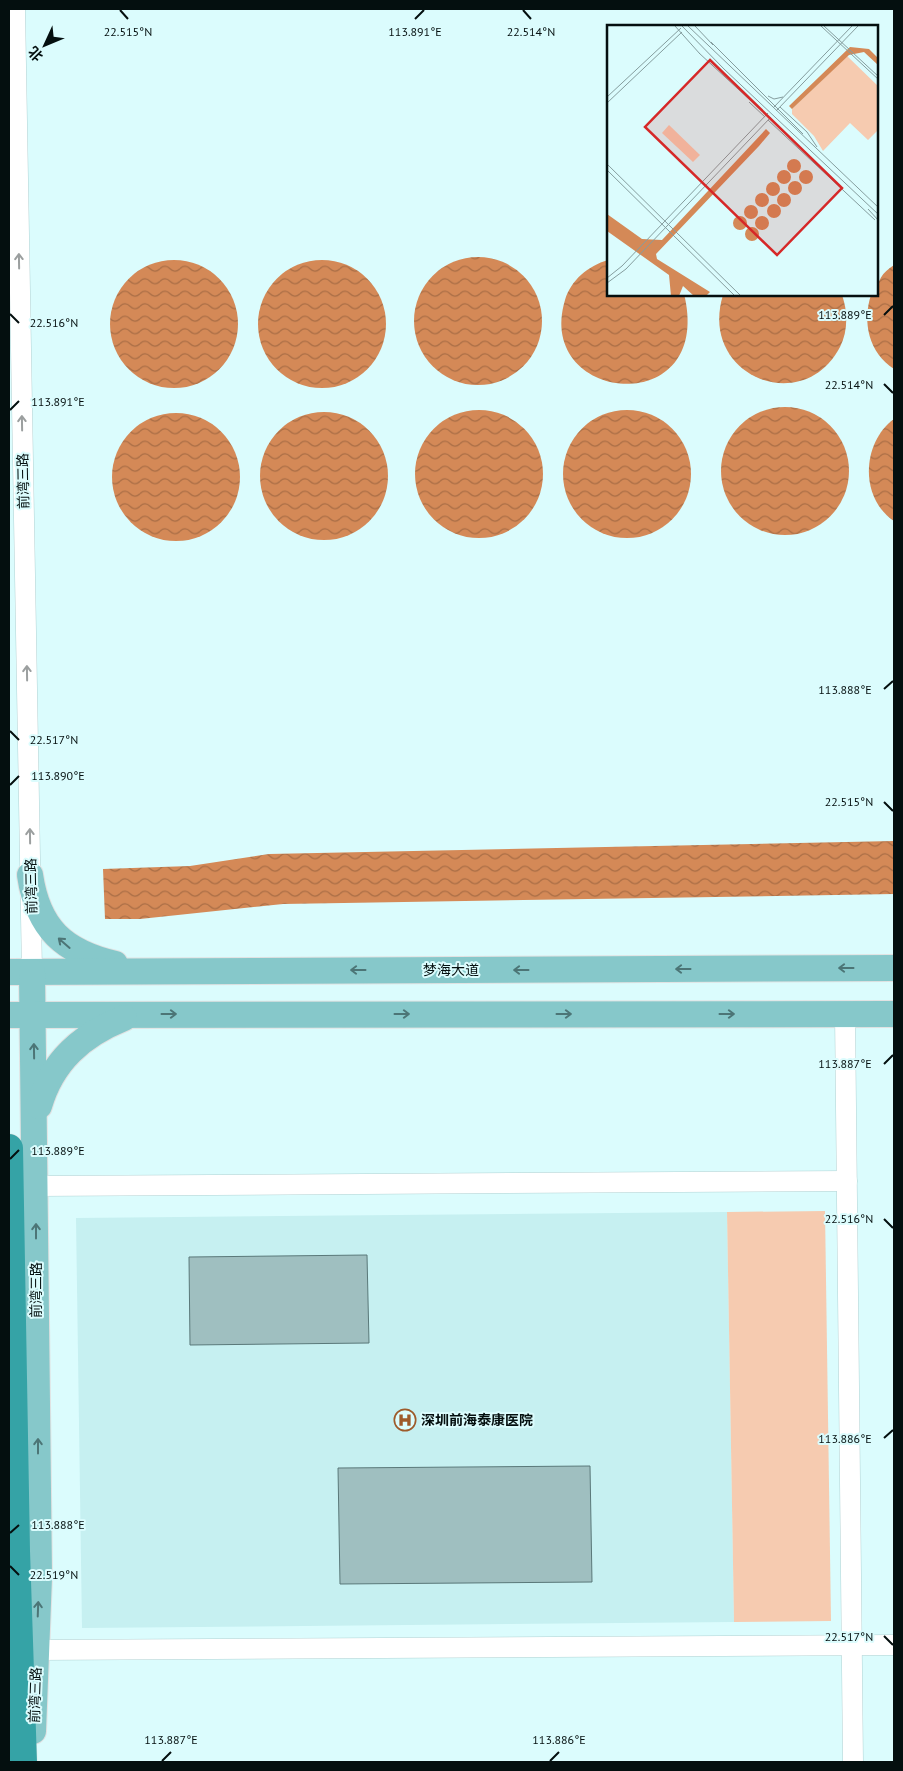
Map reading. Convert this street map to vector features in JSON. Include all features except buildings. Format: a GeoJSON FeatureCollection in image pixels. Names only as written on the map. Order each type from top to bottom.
{"type":"FeatureCollection","features":[{"type":"Feature","properties":{"kind":"highway"},"geometry":{"type":"LineString","coordinates":[[9,1148],[16,1551],[23,1762]]}},
{"type":"Feature","properties":{"kind":"main road"},"geometry":{"type":"LineString","coordinates":[[30,875],[38,908],[59,939],[74,951],[93,959],[142,971]]}},
{"type":"Feature","properties":{"kind":"main road","name":"梦海大道"},"geometry":{"type":"LineString","coordinates":[[20,972],[894,968]]}},
{"type":"Feature","properties":{"kind":"main road","name":"前湾三路"},"geometry":{"type":"LineString","coordinates":[[20,972],[21,1015],[35,1118],[39,1578],[32,1762]]}},
{"type":"Feature","properties":{"kind":"main road"},"geometry":{"type":"LineString","coordinates":[[35,1118],[43,1090],[52,1073],[72,1047],[97,1030],[134,1014]]}},
{"type":"Feature","properties":{"kind":"main road"},"geometry":{"type":"LineString","coordinates":[[21,1015],[894,1014]]}},
{"type":"Feature","properties":{"kind":"street","name":"前湾三路"},"geometry":{"type":"LineString","coordinates":[[15,9],[14,226],[30,875],[20,972]]}},
{"type":"Feature","properties":{"kind":"street"},"geometry":{"type":"LineString","coordinates":[[844,1014],[853,1762]]}},
{"type":"Feature","properties":{"kind":"street"},"geometry":{"type":"LineString","coordinates":[[36,1186],[847,1181]]}},
{"type":"Feature","properties":{"kind":"street"},"geometry":{"type":"LineString","coordinates":[[36,1650],[894,1645]]}},
{"type":"Feature","properties":{"kind":"shaded area"},"geometry":{"type":"Polygon","coordinates":[[[825,1211],[831,1621],[734,1622],[727,1212],[825,1211]]]}},
{"type":"Feature","properties":{"kind":"shaded area","name":"深圳前海泰康医院"},"geometry":{"type":"Polygon","coordinates":[[[727,1212],[734,1622],[82,1628],[76,1218],[727,1212]]]}},
{"type":"Feature","properties":{"kind":"water"},"geometry":{"type":"Polygon","coordinates":[[[478,257],[502,262],[523,276],[537,297],[542,321],[537,345],[523,366],[502,380],[478,385],[454,380],[433,366],[419,345],[414,321],[419,297],[433,276],[454,262],[478,257]]]}},
{"type":"Feature","properties":{"kind":"water"},"geometry":{"type":"Polygon","coordinates":[[[174,260],[198,265],[219,279],[233,300],[238,324],[233,348],[219,369],[198,383],[174,388],[150,383],[129,369],[115,348],[110,324],[115,300],[129,279],[150,265],[174,260]]]}},
{"type":"Feature","properties":{"kind":"water"},"geometry":{"type":"Polygon","coordinates":[[[322,260],[346,265],[367,279],[381,300],[386,324],[381,348],[367,369],[346,383],[322,388],[298,383],[277,369],[263,348],[258,324],[263,300],[277,279],[298,265],[322,260]]]}},
{"type":"Feature","properties":{"kind":"water"},"geometry":{"type":"Polygon","coordinates":[[[607,260],[607,296],[684,296],[686,338],[673,365],[650,380],[623,384],[596,377],[574,360],[562,335],[565,300],[571,286],[587,270],[607,260]]]}},
{"type":"Feature","properties":{"kind":"water"},"geometry":{"type":"Polygon","coordinates":[[[894,265],[894,369],[885,362],[873,346],[867,316],[871,296],[878,296],[878,285],[886,271],[894,265]]]}},
{"type":"Feature","properties":{"kind":"water"},"geometry":{"type":"Polygon","coordinates":[[[723,296],[842,296],[846,321],[843,341],[823,368],[803,380],[780,383],[758,378],[739,366],[726,347],[719,323],[723,296]]]}},
{"type":"Feature","properties":{"kind":"water"},"geometry":{"type":"Polygon","coordinates":[[[785,407],[809,412],[830,426],[844,447],[849,471],[844,495],[830,516],[809,530],[785,535],[761,530],[740,516],[726,495],[721,471],[726,447],[740,426],[761,412],[785,407]]]}},
{"type":"Feature","properties":{"kind":"water"},"geometry":{"type":"Polygon","coordinates":[[[479,410],[503,415],[524,429],[538,450],[543,474],[538,498],[524,519],[503,533],[479,538],[455,533],[434,519],[420,498],[415,474],[420,450],[434,429],[455,415],[479,410]]]}},
{"type":"Feature","properties":{"kind":"water"},"geometry":{"type":"Polygon","coordinates":[[[627,410],[651,415],[672,429],[686,450],[691,474],[686,498],[672,519],[651,533],[627,538],[603,533],[582,519],[568,498],[563,474],[568,450],[582,429],[603,415],[627,410]]]}},
{"type":"Feature","properties":{"kind":"water"},"geometry":{"type":"Polygon","coordinates":[[[324,412],[348,417],[369,431],[383,452],[388,476],[383,500],[369,521],[348,535],[324,540],[300,535],[279,521],[265,500],[260,476],[265,452],[279,431],[300,417],[324,412]]]}},
{"type":"Feature","properties":{"kind":"water"},"geometry":{"type":"Polygon","coordinates":[[[176,413],[200,418],[221,432],[235,453],[240,477],[235,501],[221,522],[200,536],[176,541],[152,536],[131,522],[117,501],[112,477],[117,453],[131,432],[152,418],[176,413]]]}},
{"type":"Feature","properties":{"kind":"water"},"geometry":{"type":"Polygon","coordinates":[[[894,419],[894,521],[883,511],[875,499],[870,485],[869,470],[871,455],[876,441],[883,429],[894,419]]]}},
{"type":"Feature","properties":{"kind":"water"},"geometry":{"type":"Polygon","coordinates":[[[894,841],[894,894],[283,904],[140,919],[105,919],[103,869],[190,866],[269,854],[894,841]]]}},
{"type":"Feature","properties":{"kind":"place","name":"深圳前海泰康医院"},"geometry":{"type":"Point","coordinates":[405,1420]}}]}
